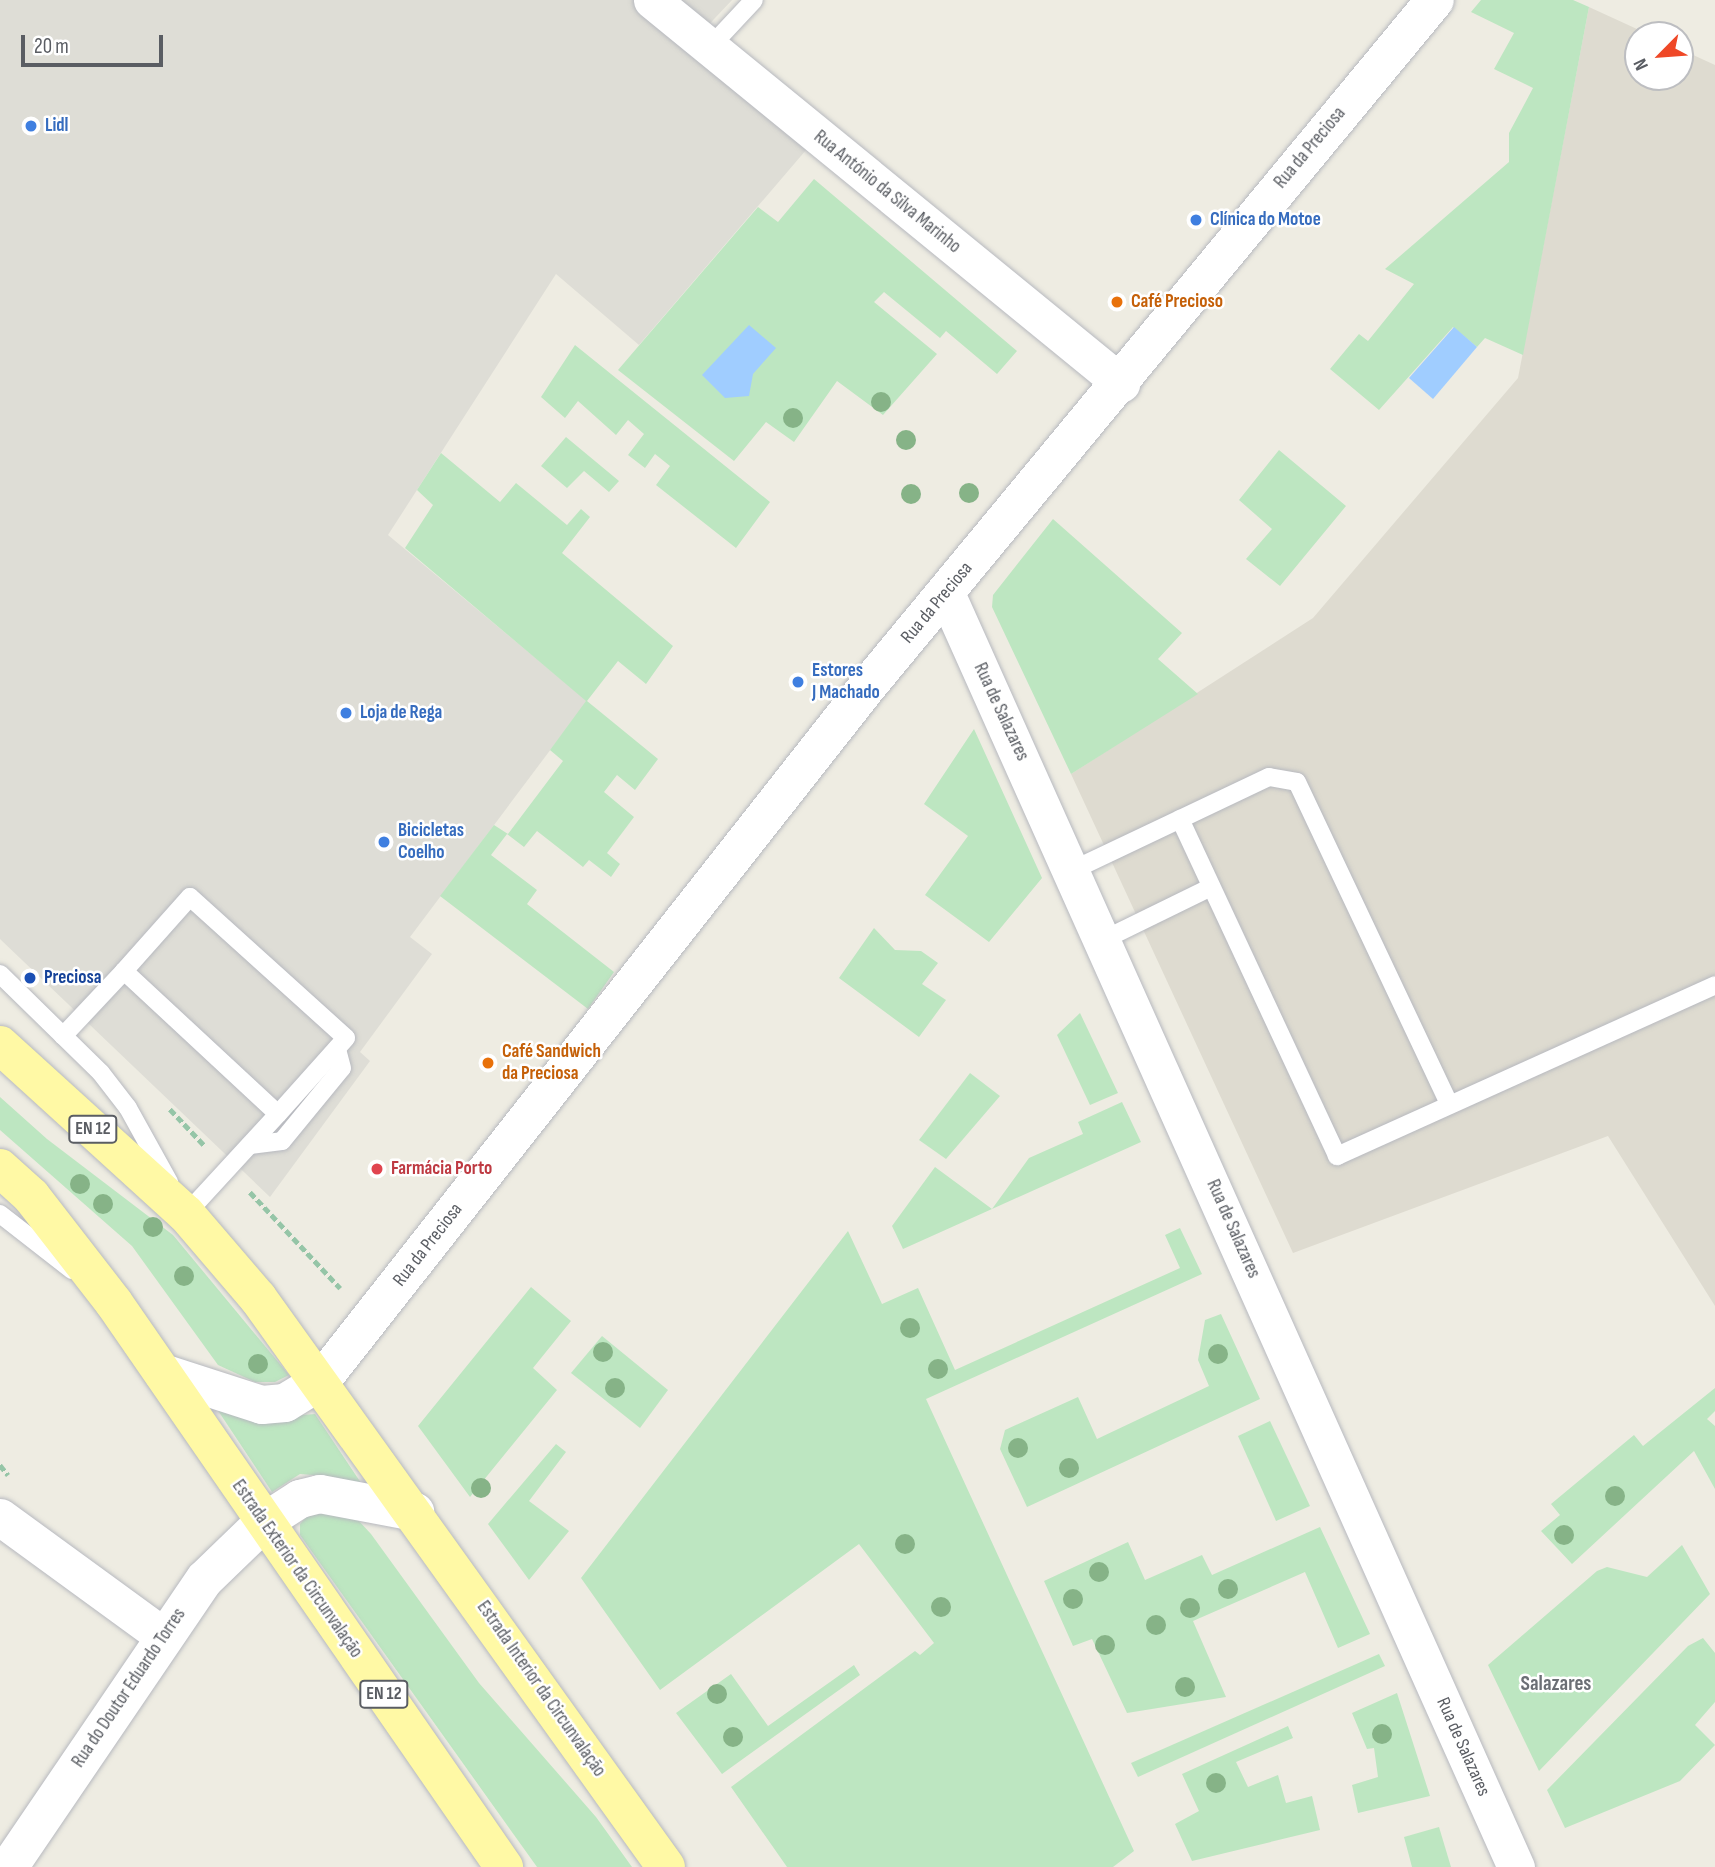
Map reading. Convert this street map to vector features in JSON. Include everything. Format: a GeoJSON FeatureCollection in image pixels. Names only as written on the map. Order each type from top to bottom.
{"type":"FeatureCollection","features":[{"type":"Feature","properties":{"kind":"main road","name":"Estrada Interior da Circunvalação"},"geometry":{"type":"LineString","coordinates":[[0,1045],[186,1214],[258,1298],[415,1512],[666,1867]]}},
{"type":"Feature","properties":{"kind":"main road","name":"Estrada Exterior da Circunvalação"},"geometry":{"type":"LineString","coordinates":[[0,1168],[31,1196],[114,1303],[505,1867]]}},
{"type":"Feature","properties":{"kind":"street","name":"Rua António da Silva Marinho"},"geometry":{"type":"LineString","coordinates":[[652,0],[1121,383]]}},
{"type":"Feature","properties":{"kind":"street","name":"Rua da Preciosa"},"geometry":{"type":"LineString","coordinates":[[321,1381],[946,593],[1121,383],[1284,179],[1435,0]]}},
{"type":"Feature","properties":{"kind":"street","name":"Rua de Salazares"},"geometry":{"type":"LineString","coordinates":[[946,593],[1073,870],[1516,1867]]}},
{"type":"Feature","properties":{"kind":"street"},"geometry":{"type":"LineString","coordinates":[[163,1373],[262,1405],[285,1403],[321,1381]]}},
{"type":"Feature","properties":{"kind":"street"},"geometry":{"type":"LineString","coordinates":[[264,1522],[300,1499],[320,1494],[415,1512]]}},
{"type":"Feature","properties":{"kind":"street"},"geometry":{"type":"LineString","coordinates":[[0,1517],[163,1636]]}},
{"type":"Feature","properties":{"kind":"street","name":"Rua do Doutor Eduardo Torres"},"geometry":{"type":"LineString","coordinates":[[9,1867],[163,1636],[205,1579],[264,1522]]}},
{"type":"Feature","properties":{"kind":"lane"},"geometry":{"type":"LineString","coordinates":[[710,47],[754,0]]}},
{"type":"Feature","properties":{"kind":"lane"},"geometry":{"type":"LineString","coordinates":[[1073,870],[1269,777],[1297,782],[1450,1104]]}},
{"type":"Feature","properties":{"kind":"lane"},"geometry":{"type":"LineString","coordinates":[[1180,819],[1337,1156],[1715,985]]}},
{"type":"Feature","properties":{"kind":"lane"},"geometry":{"type":"LineString","coordinates":[[1103,940],[1211,887]]}},
{"type":"Feature","properties":{"kind":"lane"},"geometry":{"type":"LineString","coordinates":[[63,1036],[190,897],[346,1038],[186,1214]]}},
{"type":"Feature","properties":{"kind":"lane"},"geometry":{"type":"LineString","coordinates":[[124,971],[278,1114]]}},
{"type":"Feature","properties":{"kind":"lane","name":"Estrada Interior da Circunvalação"},"geometry":{"type":"LineString","coordinates":[[0,974],[63,1036],[128,1108],[186,1214]]}},
{"type":"Feature","properties":{"kind":"lane"},"geometry":{"type":"LineString","coordinates":[[250,1145],[282,1141],[342,1068],[337,1049]]}},
{"type":"Feature","properties":{"kind":"lane","name":"Estrada Exterior da Circunvalação"},"geometry":{"type":"LineString","coordinates":[[0,1214],[114,1303]]}},
{"type":"Feature","properties":{"kind":"shaded area"},"geometry":{"type":"Polygon","coordinates":[[[0,0],[732,0],[698,36],[818,136],[639,345],[556,274],[388,535],[587,701],[410,937],[432,954],[360,1052],[370,1061],[270,1197],[0,939],[0,0]]]}},
{"type":"Feature","properties":{"kind":"shaded area"},"geometry":{"type":"Polygon","coordinates":[[[1589,7],[1624,23],[1624,91],[1694,91],[1694,55],[1715,65],[1715,1306],[1608,1136],[1293,1253],[1071,774],[1313,618],[1518,378],[1589,7]]]}},
{"type":"Feature","properties":{"kind":"green space"},"geometry":{"type":"Polygon","coordinates":[[[1481,0],[1573,0],[1589,7],[1523,355],[1485,338],[1477,347],[1453,327],[1379,410],[1330,369],[1359,334],[1368,341],[1414,284],[1385,269],[1509,162],[1509,133],[1533,88],[1494,69],[1514,33],[1471,12],[1481,0]]]}},
{"type":"Feature","properties":{"kind":"green space"},"geometry":{"type":"Polygon","coordinates":[[[814,179],[1017,351],[997,374],[946,331],[940,338],[884,292],[874,302],[937,354],[883,415],[837,381],[794,442],[766,422],[734,461],[618,370],[758,207],[778,222],[814,179]]]}},
{"type":"Feature","properties":{"kind":"green space"},"geometry":{"type":"Polygon","coordinates":[[[575,345],[770,502],[736,548],[656,485],[670,466],[655,454],[645,468],[628,455],[644,434],[628,420],[616,435],[578,401],[565,418],[541,397],[575,345]]]}},
{"type":"Feature","properties":{"kind":"green space"},"geometry":{"type":"Polygon","coordinates":[[[566,437],[619,481],[609,492],[584,471],[567,488],[541,466],[566,437]]]}},
{"type":"Feature","properties":{"kind":"green space"},"geometry":{"type":"Polygon","coordinates":[[[1279,450],[1346,506],[1280,586],[1246,559],[1272,529],[1239,500],[1279,450]]]}},
{"type":"Feature","properties":{"kind":"green space"},"geometry":{"type":"Polygon","coordinates":[[[441,453],[500,502],[516,483],[567,525],[581,509],[590,517],[562,553],[673,646],[646,684],[618,661],[587,701],[658,759],[635,790],[617,775],[604,792],[634,817],[607,853],[620,864],[611,877],[589,860],[583,867],[537,831],[524,847],[507,834],[491,855],[537,890],[527,904],[614,972],[588,1009],[440,896],[494,825],[508,834],[563,761],[550,750],[586,701],[405,548],[433,505],[417,490],[441,453]]]}},
{"type":"Feature","properties":{"kind":"green space"},"geometry":{"type":"Polygon","coordinates":[[[1053,519],[1182,633],[1158,659],[1198,694],[1071,774],[992,607],[993,595],[1053,519]]]}},
{"type":"Feature","properties":{"kind":"green space"},"geometry":{"type":"Polygon","coordinates":[[[974,729],[1042,878],[989,942],[925,895],[968,836],[924,804],[974,729]]]}},
{"type":"Feature","properties":{"kind":"green space"},"geometry":{"type":"Polygon","coordinates":[[[874,928],[895,950],[921,951],[938,963],[922,984],[946,1000],[919,1037],[839,978],[874,928]]]}},
{"type":"Feature","properties":{"kind":"green space"},"geometry":{"type":"Polygon","coordinates":[[[1080,1013],[1118,1093],[1090,1105],[1057,1035],[1080,1013]]]}},
{"type":"Feature","properties":{"kind":"green space"},"geometry":{"type":"Polygon","coordinates":[[[970,1073],[1000,1096],[946,1159],[919,1140],[970,1073]]]}},
{"type":"Feature","properties":{"kind":"green space"},"geometry":{"type":"Polygon","coordinates":[[[0,1097],[47,1139],[173,1235],[289,1375],[275,1382],[255,1382],[218,1365],[132,1246],[0,1130],[0,1097]]]}},
{"type":"Feature","properties":{"kind":"green space"},"geometry":{"type":"Polygon","coordinates":[[[1122,1102],[1141,1142],[992,1209],[1029,1158],[1083,1134],[1078,1122],[1122,1102]]]}},
{"type":"Feature","properties":{"kind":"green space"},"geometry":{"type":"Polygon","coordinates":[[[935,1167],[992,1209],[903,1249],[892,1226],[935,1167]]]}},
{"type":"Feature","properties":{"kind":"green space"},"geometry":{"type":"Polygon","coordinates":[[[1180,1228],[1202,1274],[926,1399],[1134,1851],[1113,1867],[787,1867],[731,1787],[915,1651],[920,1655],[934,1643],[859,1544],[660,1690],[581,1578],[848,1231],[882,1304],[918,1288],[955,1370],[1180,1268],[1165,1235],[1180,1228]]]}},
{"type":"Feature","properties":{"kind":"green space"},"geometry":{"type":"Polygon","coordinates":[[[531,1287],[571,1321],[533,1368],[557,1390],[470,1497],[418,1426],[531,1287]]]}},
{"type":"Feature","properties":{"kind":"green space"},"geometry":{"type":"Polygon","coordinates":[[[1221,1314],[1260,1399],[1027,1507],[1000,1449],[1005,1430],[1078,1397],[1097,1439],[1209,1386],[1198,1360],[1205,1320],[1221,1314]]]}},
{"type":"Feature","properties":{"kind":"green space"},"geometry":{"type":"Polygon","coordinates":[[[602,1336],[668,1390],[640,1428],[571,1373],[602,1336]]]}},
{"type":"Feature","properties":{"kind":"green space"},"geometry":{"type":"Polygon","coordinates":[[[1715,1388],[1715,1411],[1707,1419],[1715,1426],[1715,1489],[1694,1451],[1572,1564],[1541,1531],[1560,1515],[1551,1504],[1634,1435],[1643,1446],[1715,1388]]]}},
{"type":"Feature","properties":{"kind":"green space"},"geometry":{"type":"Polygon","coordinates":[[[211,1400],[291,1416],[315,1414],[365,1489],[325,1476],[300,1474],[272,1492],[211,1400]]]}},
{"type":"Feature","properties":{"kind":"green space"},"geometry":{"type":"Polygon","coordinates":[[[1270,1421],[1310,1506],[1276,1521],[1238,1436],[1270,1421]]]}},
{"type":"Feature","properties":{"kind":"green space"},"geometry":{"type":"Polygon","coordinates":[[[556,1444],[566,1452],[529,1501],[569,1531],[529,1580],[488,1524],[556,1444]]]}},
{"type":"Feature","properties":{"kind":"green space"},"geometry":{"type":"Polygon","coordinates":[[[332,1512],[358,1520],[371,1534],[479,1683],[596,1817],[632,1867],[537,1867],[300,1535],[300,1524],[307,1516],[332,1512]]]}},
{"type":"Feature","properties":{"kind":"green space"},"geometry":{"type":"Polygon","coordinates":[[[1320,1527],[1370,1634],[1338,1648],[1305,1572],[1193,1621],[1226,1697],[1127,1713],[1092,1639],[1073,1646],[1044,1581],[1128,1542],[1145,1580],[1202,1555],[1212,1575],[1320,1527]]]}},
{"type":"Feature","properties":{"kind":"green space"},"geometry":{"type":"Polygon","coordinates":[[[1682,1545],[1710,1594],[1539,1771],[1488,1665],[1597,1571],[1607,1567],[1647,1577],[1682,1545]]]}},
{"type":"Feature","properties":{"kind":"green space"},"geometry":{"type":"Polygon","coordinates":[[[1703,1638],[1715,1653],[1715,1702],[1695,1725],[1715,1745],[1680,1781],[1565,1828],[1547,1790],[1688,1646],[1703,1638]]]}},
{"type":"Feature","properties":{"kind":"green space"},"geometry":{"type":"Polygon","coordinates":[[[1379,1654],[1385,1666],[1138,1777],[1131,1763],[1379,1654]]]}},
{"type":"Feature","properties":{"kind":"green space"},"geometry":{"type":"Polygon","coordinates":[[[854,1665],[860,1675],[722,1774],[676,1713],[731,1674],[768,1726],[854,1665]]]}},
{"type":"Feature","properties":{"kind":"green space"},"geometry":{"type":"Polygon","coordinates":[[[1397,1693],[1430,1796],[1358,1813],[1352,1785],[1378,1777],[1374,1748],[1367,1749],[1352,1713],[1397,1693]]]}},
{"type":"Feature","properties":{"kind":"green space"},"geometry":{"type":"Polygon","coordinates":[[[1288,1726],[1293,1738],[1236,1762],[1248,1787],[1278,1775],[1286,1803],[1312,1796],[1320,1830],[1192,1861],[1175,1824],[1199,1811],[1182,1774],[1288,1726]]]}},
{"type":"Feature","properties":{"kind":"green space"},"geometry":{"type":"Polygon","coordinates":[[[1439,1827],[1451,1867],[1412,1867],[1404,1837],[1439,1827]]]}},
{"type":"Feature","properties":{"kind":"water"},"geometry":{"type":"Polygon","coordinates":[[[749,325],[776,348],[753,374],[749,396],[725,398],[702,375],[749,325]]]}},
{"type":"Feature","properties":{"kind":"water"},"geometry":{"type":"Polygon","coordinates":[[[1454,327],[1477,347],[1433,399],[1409,378],[1454,327]]]}},
{"type":"Feature","properties":{"kind":"place","name":"Lidl"},"geometry":{"type":"Point","coordinates":[31,126]}},
{"type":"Feature","properties":{"kind":"place","name":"Clínica do Motoe"},"geometry":{"type":"Point","coordinates":[1196,220]}},
{"type":"Feature","properties":{"kind":"place","name":"Café Precioso"},"geometry":{"type":"Point","coordinates":[1117,302]}},
{"type":"Feature","properties":{"kind":"place","name":"Estores J Machado"},"geometry":{"type":"Point","coordinates":[798,682]}},
{"type":"Feature","properties":{"kind":"place","name":"Loja de Rega"},"geometry":{"type":"Point","coordinates":[346,713]}},
{"type":"Feature","properties":{"kind":"place","name":"Bicicletas Coelho"},"geometry":{"type":"Point","coordinates":[384,842]}},
{"type":"Feature","properties":{"kind":"place","name":"Preciosa"},"geometry":{"type":"Point","coordinates":[30,978]}},
{"type":"Feature","properties":{"kind":"place","name":"Café Sandwich da Preciosa"},"geometry":{"type":"Point","coordinates":[488,1063]}},
{"type":"Feature","properties":{"kind":"place","name":"Farmácia Porto"},"geometry":{"type":"Point","coordinates":[377,1169]}},
{"type":"Feature","properties":{"kind":"district","name":"Salazares"},"geometry":{"type":"Point","coordinates":[1556,1684]}}]}
